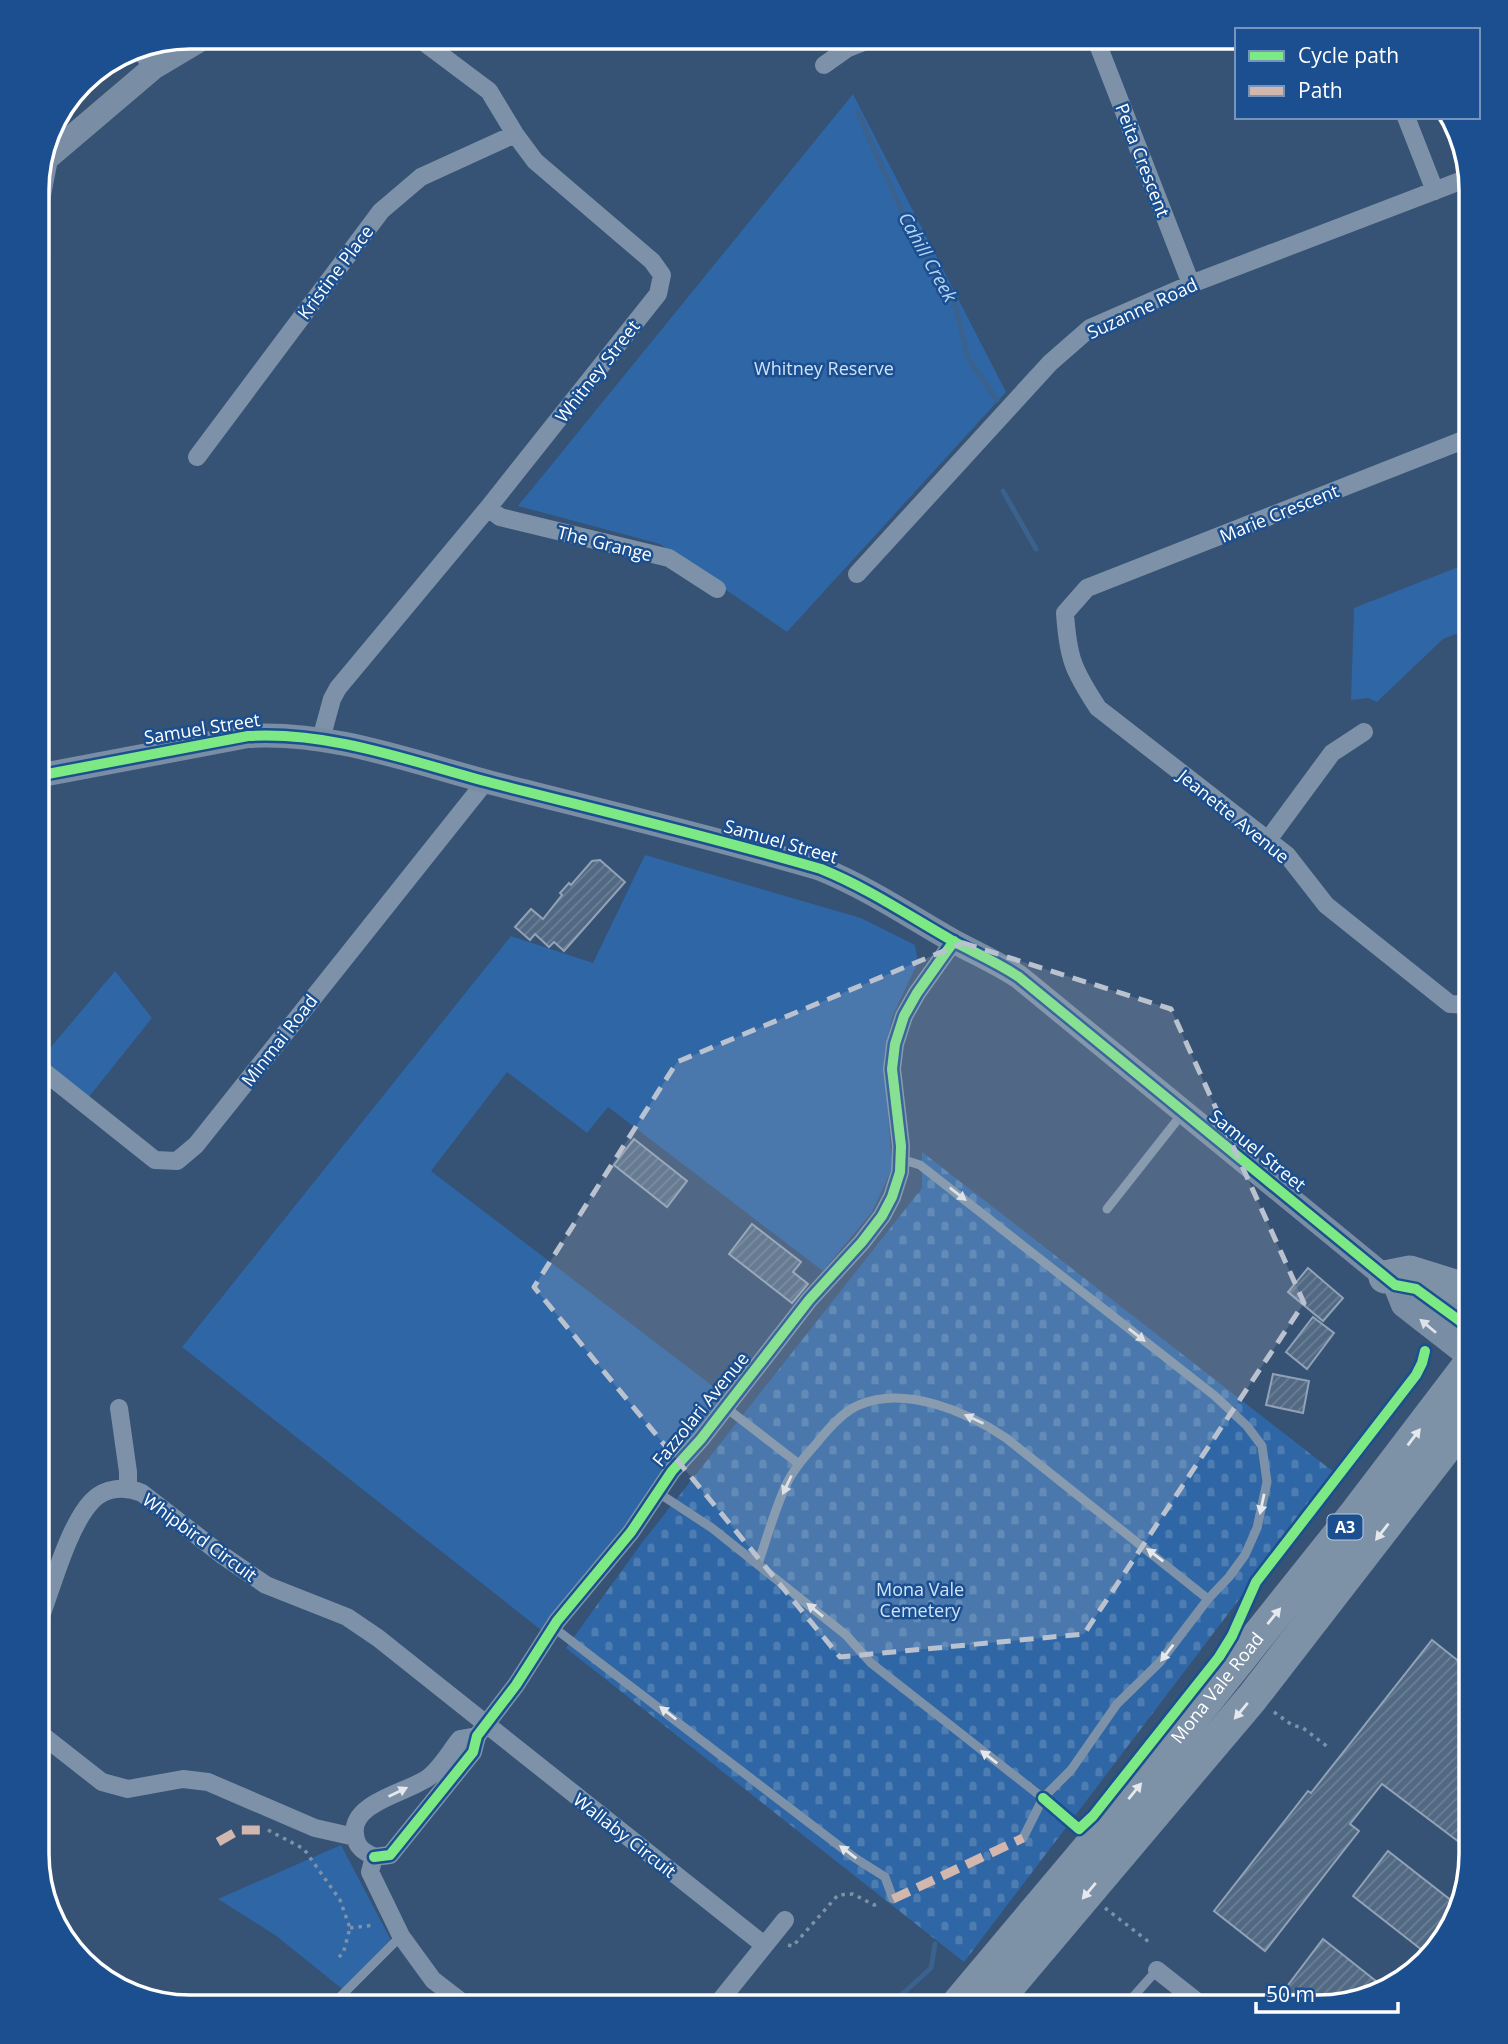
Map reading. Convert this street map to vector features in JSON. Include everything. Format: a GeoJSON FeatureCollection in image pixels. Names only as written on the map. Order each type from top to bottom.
{"type":"FeatureCollection","features":[{"type":"Feature","properties":{"kind":"highway"},"geometry":{"type":"LineString","coordinates":[[1390,1281],[1410,1272],[1459,1287]]}},
{"type":"Feature","properties":{"kind":"highway","name":"Mona Vale Road"},"geometry":{"type":"LineString","coordinates":[[966,1995],[1092,1844],[1356,1513],[1459,1376]]}},
{"type":"Feature","properties":{"kind":"highway","name":"Mona Vale Road"},"geometry":{"type":"LineString","coordinates":[[1001,1995],[1252,1698],[1459,1438]]}},
{"type":"Feature","properties":{"kind":"street"},"geometry":{"type":"LineString","coordinates":[[56,147],[153,68],[184,49]]}},
{"type":"Feature","properties":{"kind":"street","name":"Whitney Street"},"geometry":{"type":"LineString","coordinates":[[321,739],[332,699],[338,688],[488,508],[658,295],[662,275],[652,261],[535,161],[489,91],[433,49]]}},
{"type":"Feature","properties":{"kind":"street"},"geometry":{"type":"LineString","coordinates":[[824,65],[847,49]]}},
{"type":"Feature","properties":{"kind":"street","name":"Peita Crescent"},"geometry":{"type":"LineString","coordinates":[[1099,49],[1191,284]]}},
{"type":"Feature","properties":{"kind":"street"},"geometry":{"type":"LineString","coordinates":[[145,56],[153,68]]}},
{"type":"Feature","properties":{"kind":"street"},"geometry":{"type":"LineString","coordinates":[[1407,119],[1435,191]]}},
{"type":"Feature","properties":{"kind":"street","name":"Kristine Place"},"geometry":{"type":"LineString","coordinates":[[197,457],[381,211],[421,177],[515,134]]}},
{"type":"Feature","properties":{"kind":"street","name":"Suzanne Road"},"geometry":{"type":"LineString","coordinates":[[857,574],[1050,363],[1090,328],[1191,284],[1459,182]]}},
{"type":"Feature","properties":{"kind":"street","name":"Marie Crescent"},"geometry":{"type":"LineString","coordinates":[[1087,589],[1459,442]]}},
{"type":"Feature","properties":{"kind":"street","name":"The Grange"},"geometry":{"type":"LineString","coordinates":[[488,508],[500,517],[669,558],[717,589]]}},
{"type":"Feature","properties":{"kind":"street","name":"Jeanette Avenue"},"geometry":{"type":"LineString","coordinates":[[1087,589],[1065,613],[1067,647],[1078,677],[1098,708],[1287,855],[1326,905],[1450,1004],[1459,1004]]}},
{"type":"Feature","properties":{"kind":"street"},"geometry":{"type":"LineString","coordinates":[[1268,840],[1332,753],[1364,732]]}},
{"type":"Feature","properties":{"kind":"street","name":"Samuel Street"},"geometry":{"type":"LineString","coordinates":[[49,774],[248,736],[279,734],[321,739],[418,761],[821,869],[866,890],[1019,977],[1390,1281]]}},
{"type":"Feature","properties":{"kind":"street","name":"Minmai Road"},"geometry":{"type":"LineString","coordinates":[[49,1076],[155,1160],[177,1161],[196,1145],[486,781]]}},
{"type":"Feature","properties":{"kind":"street","name":"Fazzolari Avenue"},"geometry":{"type":"LineString","coordinates":[[374,1857],[390,1855],[473,1752],[481,1730],[516,1685],[553,1627],[631,1532],[671,1471],[809,1300],[882,1216],[892,1197],[901,1159],[892,1069],[895,1044],[904,1016],[917,993],[954,941]]}},
{"type":"Feature","properties":{"kind":"street"},"geometry":{"type":"LineString","coordinates":[[1390,1281],[1416,1289],[1459,1320]]}},
{"type":"Feature","properties":{"kind":"street"},"geometry":{"type":"LineString","coordinates":[[1390,1281],[1403,1305],[1459,1350]]}},
{"type":"Feature","properties":{"kind":"street"},"geometry":{"type":"LineString","coordinates":[[118,1408],[128,1487]]}},
{"type":"Feature","properties":{"kind":"street","name":"Whipbird Circuit"},"geometry":{"type":"LineString","coordinates":[[49,1595],[75,1527],[93,1500],[114,1489],[128,1487],[142,1493],[222,1555],[266,1585],[347,1617],[378,1638],[481,1730]]}},
{"type":"Feature","properties":{"kind":"street","name":"Fazzolari Avenue"},"geometry":{"type":"LineString","coordinates":[[355,1837],[354,1826],[367,1808],[429,1777],[460,1738],[481,1730]]}},
{"type":"Feature","properties":{"kind":"street","name":"Wallaby Circuit"},"geometry":{"type":"LineString","coordinates":[[481,1730],[767,1941]]}},
{"type":"Feature","properties":{"kind":"street"},"geometry":{"type":"LineString","coordinates":[[49,1740],[102,1782],[128,1789],[183,1779],[208,1782],[315,1828],[355,1837],[360,1850],[374,1857],[370,1872],[401,1936],[433,1980],[452,1995]]}},
{"type":"Feature","properties":{"kind":"street"},"geometry":{"type":"LineString","coordinates":[[724,1995],[785,1920]]}},
{"type":"Feature","properties":{"kind":"street"},"geometry":{"type":"LineString","coordinates":[[1157,1970],[1189,1995]]}},
{"type":"Feature","properties":{"kind":"lane"},"geometry":{"type":"LineString","coordinates":[[1107,1209],[1184,1111]]}},
{"type":"Feature","properties":{"kind":"lane"},"geometry":{"type":"LineString","coordinates":[[901,1159],[920,1165],[1183,1371],[1247,1426],[1262,1446],[1267,1482],[1257,1528],[1245,1555],[1229,1577],[1208,1598],[1160,1662],[1118,1704],[1071,1770],[1043,1798],[1023,1838]]}},
{"type":"Feature","properties":{"kind":"lane"},"geometry":{"type":"LineString","coordinates":[[758,1564],[787,1484],[799,1464],[830,1426],[857,1405],[875,1400],[901,1399],[926,1402],[983,1423],[1006,1438],[1208,1598]]}},
{"type":"Feature","properties":{"kind":"lane"},"geometry":{"type":"LineString","coordinates":[[725,1407],[799,1464]]}},
{"type":"Feature","properties":{"kind":"lane"},"geometry":{"type":"LineString","coordinates":[[657,1492],[712,1528],[758,1564],[846,1635],[871,1663],[1043,1798]]}},
{"type":"Feature","properties":{"kind":"lane"},"geometry":{"type":"LineString","coordinates":[[553,1627],[855,1858],[885,1877],[893,1899]]}},
{"type":"Feature","properties":{"kind":"lane"},"geometry":{"type":"LineString","coordinates":[[342,1995],[401,1936]]}},
{"type":"Feature","properties":{"kind":"lane"},"geometry":{"type":"LineString","coordinates":[[1135,1995],[1157,1970]]}},
{"type":"Feature","properties":{"kind":"path"},"geometry":{"type":"LineString","coordinates":[[1416,1375],[1425,1365],[1425,1351]]}},
{"type":"Feature","properties":{"kind":"path"},"geometry":{"type":"LineString","coordinates":[[1266,1706],[1328,1746]]}},
{"type":"Feature","properties":{"kind":"path"},"geometry":{"type":"LineString","coordinates":[[268,1830],[304,1849],[340,1900],[350,1928],[343,1954],[337,1958]]}},
{"type":"Feature","properties":{"kind":"path"},"geometry":{"type":"LineString","coordinates":[[767,1941],[793,1946],[838,1895],[853,1894],[874,1905],[893,1899]]}},
{"type":"Feature","properties":{"kind":"path"},"geometry":{"type":"LineString","coordinates":[[1101,1905],[1149,1942]]}},
{"type":"Feature","properties":{"kind":"path"},"geometry":{"type":"LineString","coordinates":[[350,1928],[380,1924]]}},
{"type":"Feature","properties":{"kind":"highlighted area"},"geometry":{"type":"Polygon","coordinates":[[[963,943],[1171,1009],[1304,1303],[1084,1634],[840,1657],[534,1287],[677,1062],[963,943]]]}},
{"type":"Feature","properties":{"kind":"green space","name":"Whitney Reserve"},"geometry":{"type":"Polygon","coordinates":[[[853,94],[1006,392],[787,632],[660,544],[518,506],[853,94]]]}},
{"type":"Feature","properties":{"kind":"green space"},"geometry":{"type":"Polygon","coordinates":[[[1459,567],[1459,633],[1443,639],[1377,702],[1368,698],[1351,700],[1354,608],[1459,567]]]}},
{"type":"Feature","properties":{"kind":"green space"},"geometry":{"type":"Polygon","coordinates":[[[645,855],[861,918],[915,945],[918,962],[892,1017],[884,1057],[892,1169],[872,1212],[823,1271],[608,1107],[587,1133],[507,1072],[431,1171],[727,1397],[541,1630],[182,1347],[511,936],[593,963],[645,855]]]}},
{"type":"Feature","properties":{"kind":"green space"},"geometry":{"type":"Polygon","coordinates":[[[115,971],[152,1018],[88,1098],[49,1067],[49,1049],[115,971]]]}},
{"type":"Feature","properties":{"kind":"green space","name":"Mona Vale Cemetery"},"geometry":{"type":"Polygon","coordinates":[[[922,1152],[1335,1473],[964,1962],[566,1648],[641,1544],[922,1188],[922,1152]]]}},
{"type":"Feature","properties":{"kind":"green space"},"geometry":{"type":"Polygon","coordinates":[[[341,1845],[393,1944],[346,1992],[275,1935],[218,1899],[341,1845]]]}},
{"type":"Feature","properties":{"kind":"building"},"geometry":{"type":"Polygon","coordinates":[[[600,860],[625,882],[564,951],[554,942],[549,947],[535,934],[530,940],[515,927],[531,909],[543,919],[569,883],[571,885],[592,861],[600,860]]]}},
{"type":"Feature","properties":{"kind":"building"},"geometry":{"type":"Polygon","coordinates":[[[634,1139],[687,1181],[667,1207],[614,1165],[634,1139]]]}},
{"type":"Feature","properties":{"kind":"building"},"geometry":{"type":"Polygon","coordinates":[[[752,1224],[801,1262],[793,1272],[808,1284],[792,1303],[729,1254],[752,1224]]]}},
{"type":"Feature","properties":{"kind":"building"},"geometry":{"type":"Polygon","coordinates":[[[1308,1268],[1343,1298],[1323,1321],[1288,1292],[1308,1268]]]}},
{"type":"Feature","properties":{"kind":"building"},"geometry":{"type":"Polygon","coordinates":[[[1313,1317],[1334,1333],[1307,1369],[1286,1352],[1313,1317]]]}},
{"type":"Feature","properties":{"kind":"building"},"geometry":{"type":"Polygon","coordinates":[[[1273,1374],[1309,1381],[1303,1413],[1266,1405],[1273,1374]]]}},
{"type":"Feature","properties":{"kind":"building"},"geometry":{"type":"Polygon","coordinates":[[[1432,1640],[1459,1661],[1459,1842],[1382,1784],[1350,1824],[1359,1831],[1265,1951],[1214,1911],[1308,1791],[1311,1793],[1432,1640]]]}},
{"type":"Feature","properties":{"kind":"building"},"geometry":{"type":"Polygon","coordinates":[[[1388,1851],[1451,1901],[1435,1932],[1421,1950],[1353,1896],[1388,1851]]]}},
{"type":"Feature","properties":{"kind":"building"},"geometry":{"type":"Polygon","coordinates":[[[1323,1939],[1377,1982],[1336,1994],[1293,1995],[1285,1989],[1323,1939]]]}},
{"type":"Feature","properties":{"kind":"waterway","name":"Cahill Creek"},"geometry":{"type":"LineString","coordinates":[[858,113],[920,252],[953,296],[968,358],[997,400]]}},
{"type":"Feature","properties":{"kind":"waterway","name":"Cahill Creek"},"geometry":{"type":"LineString","coordinates":[[1003,491],[1036,549]]}},
{"type":"Feature","properties":{"kind":"waterway"},"geometry":{"type":"LineString","coordinates":[[901,1995],[931,1968],[935,1944]]}},
{"type":"Feature","properties":{"kind":"marked path"},"geometry":{"type":"LineString","coordinates":[[218,1842],[239,1830],[268,1830]]}},
{"type":"Feature","properties":{"kind":"marked path"},"geometry":{"type":"LineString","coordinates":[[893,1899],[1023,1838]]}},
{"type":"Feature","properties":{"kind":"cycle path"},"geometry":{"type":"LineString","coordinates":[[49,774],[248,736],[310,738],[372,750],[821,869],[872,894],[1019,977],[1395,1285],[1416,1289],[1459,1320]]}},
{"type":"Feature","properties":{"kind":"cycle path"},"geometry":{"type":"LineString","coordinates":[[374,1857],[390,1855],[473,1752],[477,1736],[516,1685],[557,1621],[631,1532],[672,1471],[701,1439],[809,1300],[882,1216],[900,1172],[901,1146],[892,1069],[895,1044],[904,1016],[917,993],[954,941]]}},
{"type":"Feature","properties":{"kind":"cycle path"},"geometry":{"type":"LineString","coordinates":[[1043,1798],[1079,1829],[1093,1816],[1219,1657],[1232,1636],[1256,1582],[1416,1375],[1425,1351]]}}]}
